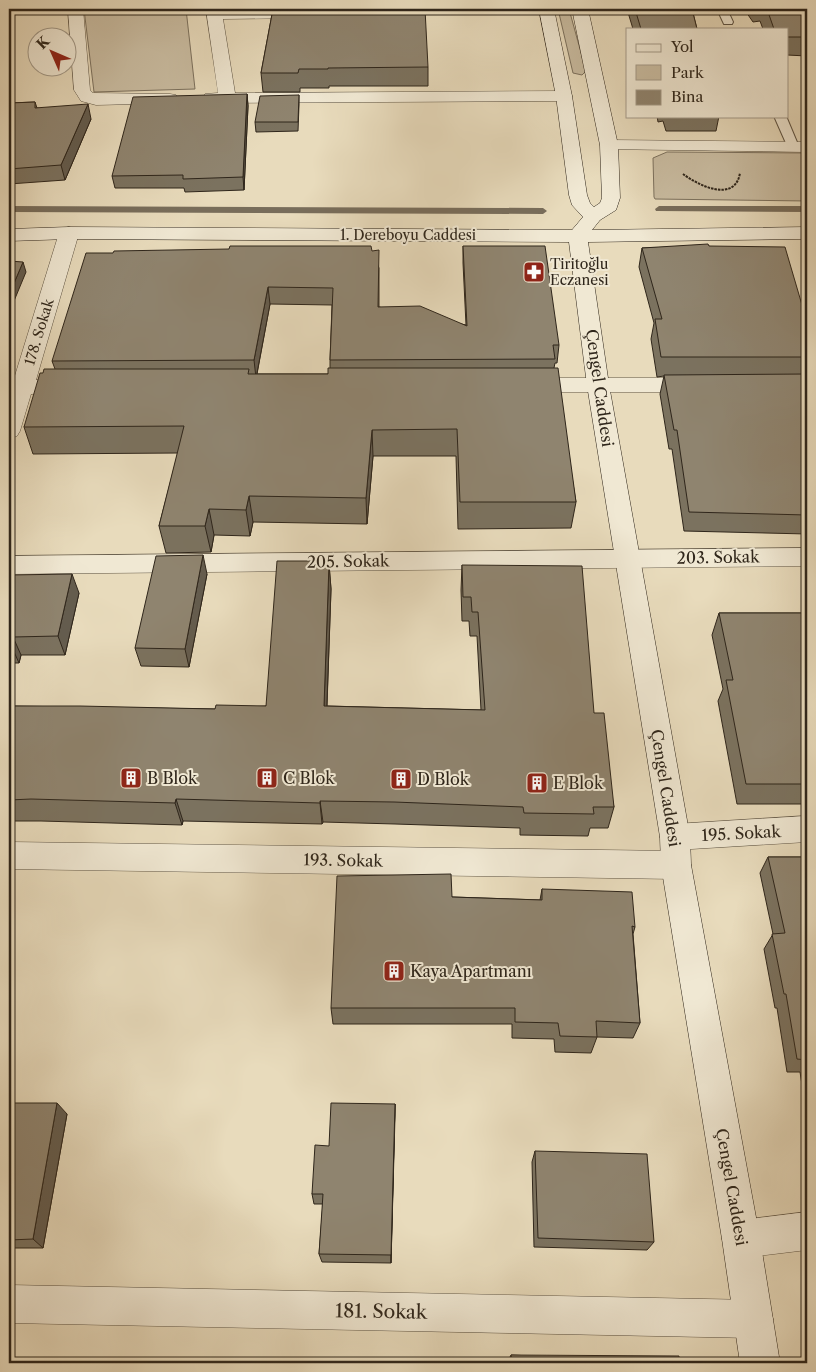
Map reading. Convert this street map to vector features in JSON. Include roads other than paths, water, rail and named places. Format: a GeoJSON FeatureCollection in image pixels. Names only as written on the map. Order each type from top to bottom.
{"type":"FeatureCollection","features":[{"type":"Feature","properties":{"kind":"street"},"geometry":{"type":"LineString","coordinates":[[75,9],[82,90],[87,96],[96,100],[564,96]]}},
{"type":"Feature","properties":{"kind":"street"},"geometry":{"type":"LineString","coordinates":[[371,11],[449,9]]}},
{"type":"Feature","properties":{"kind":"street","name":"Çengel Caddesi"},"geometry":{"type":"LineString","coordinates":[[546,9],[590,216],[598,385],[760,1363]]}},
{"type":"Feature","properties":{"kind":"street","name":"Çengel Caddesi"},"geometry":{"type":"LineString","coordinates":[[580,9],[609,145],[611,198],[590,216]]}},
{"type":"Feature","properties":{"kind":"street"},"geometry":{"type":"LineString","coordinates":[[227,98],[215,12],[323,12]]}},
{"type":"Feature","properties":{"kind":"street"},"geometry":{"type":"LineString","coordinates":[[609,145],[800,147]]}},
{"type":"Feature","properties":{"kind":"street","name":"1. Dereboyu Caddesi"},"geometry":{"type":"LineString","coordinates":[[9,235],[590,216],[807,233]]}},
{"type":"Feature","properties":{"kind":"street","name":"178. Sokak"},"geometry":{"type":"LineString","coordinates":[[9,431],[69,233]]}},
{"type":"Feature","properties":{"kind":"street"},"geometry":{"type":"LineString","coordinates":[[508,385],[718,385]]}},
{"type":"Feature","properties":{"kind":"street"},"geometry":{"type":"LineString","coordinates":[[22,387],[92,386]]}},
{"type":"Feature","properties":{"kind":"street","name":"203. Sokak"},"geometry":{"type":"LineString","coordinates":[[628,558],[807,556]]}},
{"type":"Feature","properties":{"kind":"street","name":"205. Sokak"},"geometry":{"type":"LineString","coordinates":[[9,565],[628,558]]}},
{"type":"Feature","properties":{"kind":"street","name":"195. Sokak"},"geometry":{"type":"LineString","coordinates":[[676,851],[807,829]]}},
{"type":"Feature","properties":{"kind":"street","name":"193. Sokak"},"geometry":{"type":"LineString","coordinates":[[9,855],[676,851]]}},
{"type":"Feature","properties":{"kind":"street"},"geometry":{"type":"LineString","coordinates":[[741,1240],[807,1231]]}},
{"type":"Feature","properties":{"kind":"street","name":"181. Sokak"},"geometry":{"type":"LineString","coordinates":[[9,1304],[754,1319]]}},
{"type":"Feature","properties":{"kind":"lane"},"geometry":{"type":"LineString","coordinates":[[722,9],[728,22]]}},
{"type":"Feature","properties":{"kind":"lane"},"geometry":{"type":"LineString","coordinates":[[781,118],[800,147]]}},
{"type":"Feature","properties":{"kind":"waterway"},"geometry":{"type":"LineString","coordinates":[[9,209],[543,211]]}},
{"type":"Feature","properties":{"kind":"waterway"},"geometry":{"type":"LineString","coordinates":[[659,209],[807,209]]}},
{"type":"Feature","properties":{"kind":"place","name":"Tiritoğlu Eczanesi"},"geometry":{"type":"Point","coordinates":[534,272]}},
{"type":"Feature","properties":{"kind":"place","name":"B Blok"},"geometry":{"type":"Point","coordinates":[131,778]}},
{"type":"Feature","properties":{"kind":"place","name":"C Blok"},"geometry":{"type":"Point","coordinates":[267,778]}},
{"type":"Feature","properties":{"kind":"place","name":"D Blok"},"geometry":{"type":"Point","coordinates":[401,779]}},
{"type":"Feature","properties":{"kind":"place","name":"E Blok"},"geometry":{"type":"Point","coordinates":[537,783]}},
{"type":"Feature","properties":{"kind":"place","name":"Kaya Apartmanı"},"geometry":{"type":"Point","coordinates":[394,971]}}]}
